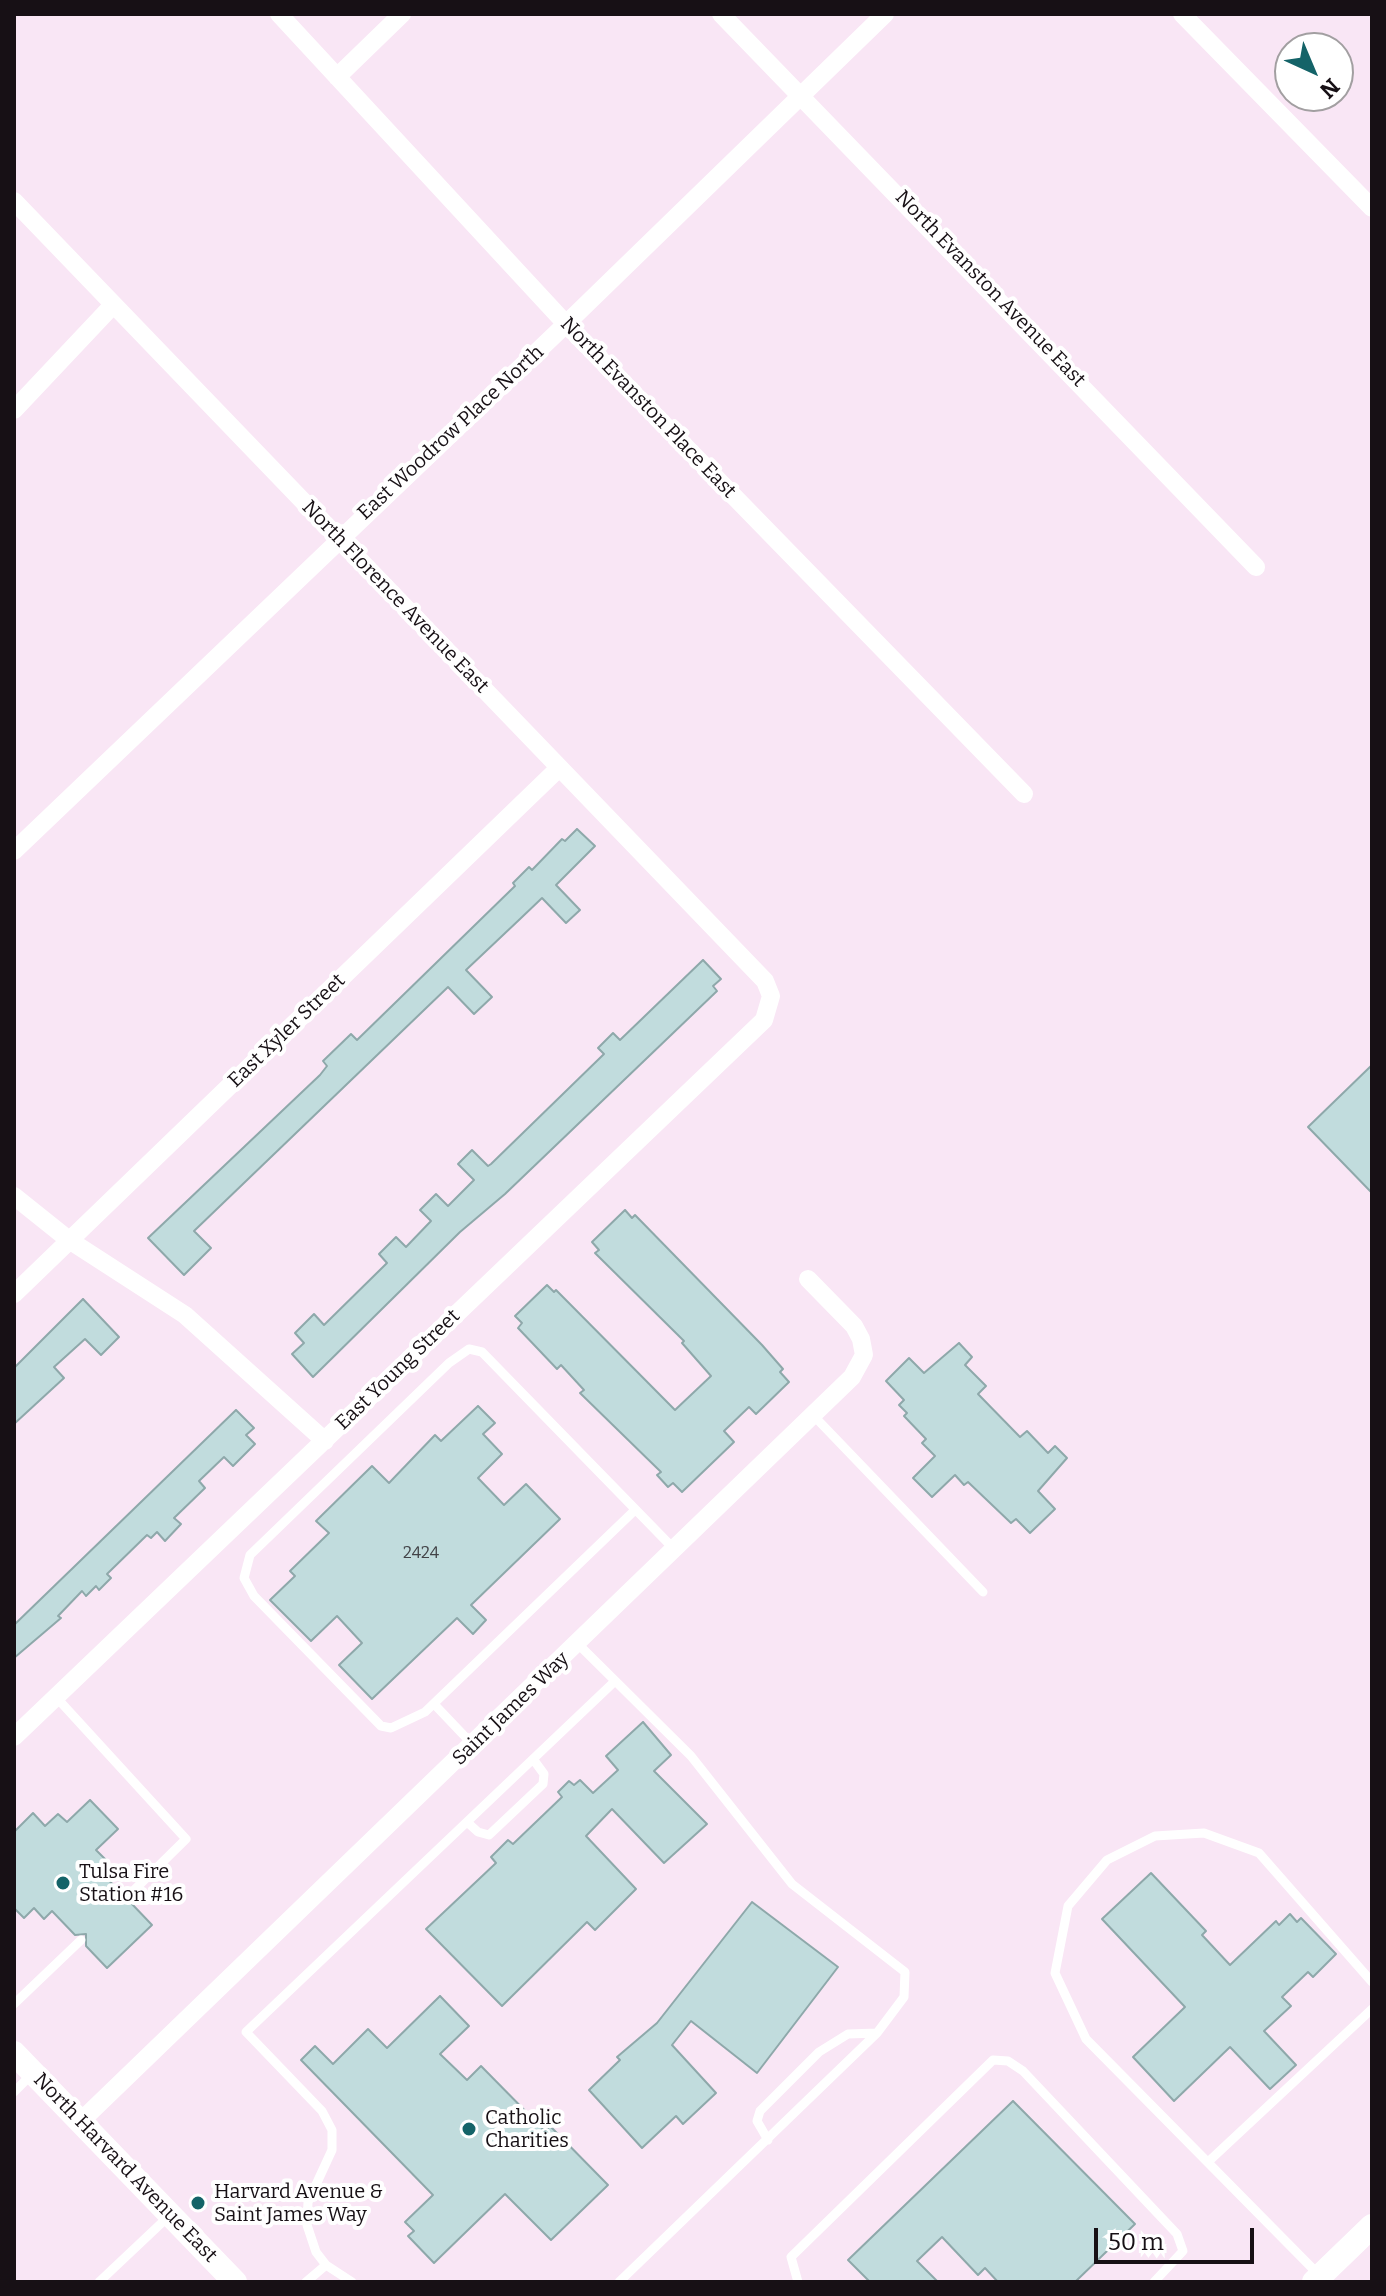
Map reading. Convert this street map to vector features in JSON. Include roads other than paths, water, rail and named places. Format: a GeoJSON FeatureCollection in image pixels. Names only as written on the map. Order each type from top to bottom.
{"type":"FeatureCollection","features":[{"type":"Feature","properties":{"kind":"main road","name":"North Harvard Avenue East"},"geometry":{"type":"LineString","coordinates":[[14,2053],[235,2282]]}},
{"type":"Feature","properties":{"kind":"main road"},"geometry":{"type":"LineString","coordinates":[[1317,2279],[1372,2226]]}},
{"type":"Feature","properties":{"kind":"street","name":"North Evanston Place East"},"geometry":{"type":"LineString","coordinates":[[279,14],[566,324],[1024,794]]}},
{"type":"Feature","properties":{"kind":"street"},"geometry":{"type":"LineString","coordinates":[[337,77],[402,14]]}},
{"type":"Feature","properties":{"kind":"street","name":"North Evanston Avenue East"},"geometry":{"type":"LineString","coordinates":[[721,14],[802,94],[1256,567]]}},
{"type":"Feature","properties":{"kind":"street","name":"East Woodrow Place North"},"geometry":{"type":"LineString","coordinates":[[14,851],[566,324],[885,14]]}},
{"type":"Feature","properties":{"kind":"street"},"geometry":{"type":"LineString","coordinates":[[1182,14],[1372,208]]}},
{"type":"Feature","properties":{"kind":"street","name":"North Florence Avenue East"},"geometry":{"type":"LineString","coordinates":[[14,201],[765,981],[771,996]]}},
{"type":"Feature","properties":{"kind":"street"},"geometry":{"type":"LineString","coordinates":[[14,410],[113,305]]}},
{"type":"Feature","properties":{"kind":"street","name":"East Xyler Street"},"geometry":{"type":"LineString","coordinates":[[14,1294],[559,768]]}},
{"type":"Feature","properties":{"kind":"street","name":"East Young Street"},"geometry":{"type":"LineString","coordinates":[[14,1737],[764,1020],[771,996]]}},
{"type":"Feature","properties":{"kind":"street"},"geometry":{"type":"LineString","coordinates":[[14,1196],[69,1240],[185,1315],[325,1441]]}},
{"type":"Feature","properties":{"kind":"street","name":"Saint James Way"},"geometry":{"type":"LineString","coordinates":[[80,2122],[852,1377],[864,1355],[854,1326],[808,1279]]}},
{"type":"Feature","properties":{"kind":"lane"},"geometry":{"type":"LineString","coordinates":[[635,1510],[434,1704],[404,1725],[391,1728],[381,1726],[254,1596],[244,1578],[250,1555],[449,1363],[469,1349],[482,1352],[675,1550]]}},
{"type":"Feature","properties":{"kind":"lane"},"geometry":{"type":"LineString","coordinates":[[813,1415],[983,1592]]}},
{"type":"Feature","properties":{"kind":"lane"},"geometry":{"type":"LineString","coordinates":[[578,1644],[691,1756],[792,1884],[905,1972],[904,1997],[877,2033],[619,2282]]}},
{"type":"Feature","properties":{"kind":"lane"},"geometry":{"type":"LineString","coordinates":[[352,2282],[326,2265],[312,2243],[308,2213],[308,2202],[332,2150],[332,2130],[322,2111],[246,2032],[614,1682]]}},
{"type":"Feature","properties":{"kind":"lane"},"geometry":{"type":"LineString","coordinates":[[56,1697],[186,1839],[126,1898]]}},
{"type":"Feature","properties":{"kind":"lane"},"geometry":{"type":"LineString","coordinates":[[434,1704],[473,1745]]}},
{"type":"Feature","properties":{"kind":"lane"},"geometry":{"type":"LineString","coordinates":[[467,1822],[478,1832],[489,1835],[543,1784],[544,1774],[533,1759]]}},
{"type":"Feature","properties":{"kind":"lane"},"geometry":{"type":"LineString","coordinates":[[1317,2279],[1208,2162],[1086,2039],[1055,1973],[1068,1906],[1107,1860],[1155,1836],[1204,1833],[1259,1853],[1372,1982]]}},
{"type":"Feature","properties":{"kind":"lane"},"geometry":{"type":"LineString","coordinates":[[14,2004],[81,1940]]}},
{"type":"Feature","properties":{"kind":"lane"},"geometry":{"type":"LineString","coordinates":[[1208,2162],[1372,2009]]}},
{"type":"Feature","properties":{"kind":"lane"},"geometry":{"type":"LineString","coordinates":[[768,2140],[757,2121],[760,2111],[819,2052],[848,2034],[877,2033]]}},
{"type":"Feature","properties":{"kind":"lane"},"geometry":{"type":"LineString","coordinates":[[798,2282],[791,2257],[993,2060],[1008,2061],[1023,2071],[1177,2234],[1183,2251],[1154,2282]]}},
{"type":"Feature","properties":{"kind":"lane"},"geometry":{"type":"LineString","coordinates":[[14,2092],[33,2073]]}},
{"type":"Feature","properties":{"kind":"lane"},"geometry":{"type":"LineString","coordinates":[[99,2282],[170,2215]]}},
{"type":"Feature","properties":{"kind":"lane"},"geometry":{"type":"LineString","coordinates":[[306,2282],[326,2265]]}},
{"type":"Feature","properties":{"kind":"place","name":"Tulsa Fire Station #16"},"geometry":{"type":"Point","coordinates":[63,1883]}},
{"type":"Feature","properties":{"kind":"place","name":"Catholic Charities"},"geometry":{"type":"Point","coordinates":[469,2129]}},
{"type":"Feature","properties":{"kind":"place","name":"Harvard Avenue & Saint James Way"},"geometry":{"type":"Point","coordinates":[198,2203]}}]}
